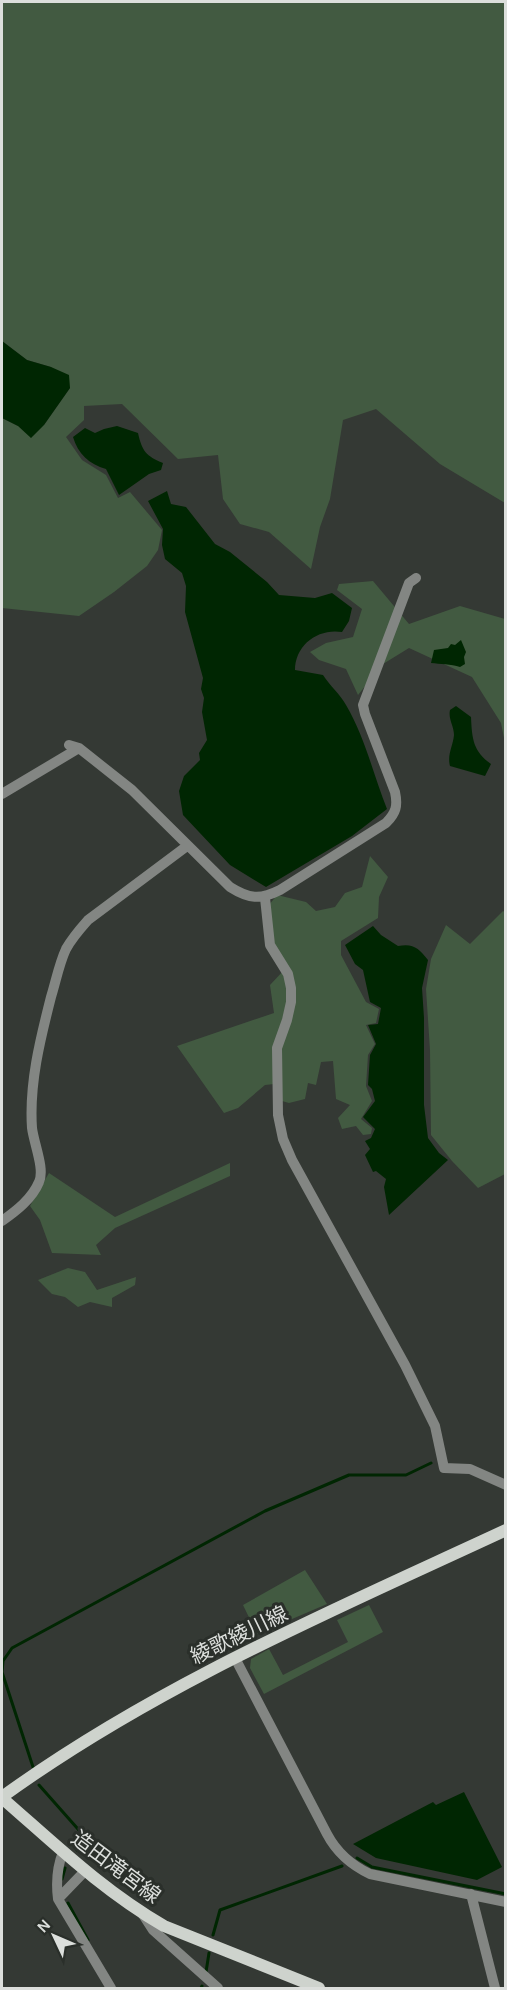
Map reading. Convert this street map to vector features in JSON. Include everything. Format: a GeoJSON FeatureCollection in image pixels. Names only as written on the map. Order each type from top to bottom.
{"type":"FeatureCollection","features":[{"type":"Feature","properties":{"kind":"main road","name":"綾歌綾川線"},"geometry":{"type":"LineString","coordinates":[[2,1797],[126,1717],[235,1658],[506,1530]]}},
{"type":"Feature","properties":{"kind":"main road","name":"造田滝宮線"},"geometry":{"type":"LineString","coordinates":[[2,1797],[85,1871],[142,1913],[165,1926],[320,1989]]}},
{"type":"Feature","properties":{"kind":"street"},"geometry":{"type":"LineString","coordinates":[[2,794],[74,747],[132,790],[230,887],[243,895],[265,898],[386,823],[395,814],[397,804],[394,792],[363,705],[409,583],[416,578]]}},
{"type":"Feature","properties":{"kind":"street"},"geometry":{"type":"LineString","coordinates":[[2,1221],[16,1211],[31,1195],[40,1180],[41,1168],[32,1127],[32,1090],[45,1020],[67,948],[77,931],[88,920],[187,846]]}},
{"type":"Feature","properties":{"kind":"street"},"geometry":{"type":"LineString","coordinates":[[265,898],[270,945],[288,974],[291,987],[291,1002],[287,1020],[277,1048],[278,1115],[283,1139],[292,1160],[405,1365],[435,1426],[444,1468],[470,1468],[506,1485]]}},
{"type":"Feature","properties":{"kind":"street"},"geometry":{"type":"LineString","coordinates":[[235,1658],[327,1834],[344,1857],[356,1867],[370,1874],[506,1902]]}},
{"type":"Feature","properties":{"kind":"street"},"geometry":{"type":"LineString","coordinates":[[63,1852],[56,1886],[58,1899],[111,1989]]}},
{"type":"Feature","properties":{"kind":"street"},"geometry":{"type":"LineString","coordinates":[[58,1899],[85,1871]]}},
{"type":"Feature","properties":{"kind":"street"},"geometry":{"type":"LineString","coordinates":[[471,1894],[495,1989]]}},
{"type":"Feature","properties":{"kind":"street"},"geometry":{"type":"LineString","coordinates":[[142,1913],[153,1930],[218,1989]]}},
{"type":"Feature","properties":{"kind":"shaded area"},"geometry":{"type":"Polygon","coordinates":[[[2,2],[505,2],[505,503],[440,464],[376,409],[343,420],[330,499],[320,527],[311,569],[269,532],[240,524],[223,499],[218,455],[178,459],[122,404],[84,406],[84,420],[66,437],[82,460],[106,475],[118,498],[130,492],[162,530],[158,550],[147,566],[79,616],[2,608],[2,418],[18,426],[44,425],[70,388],[51,367],[27,360],[2,341],[2,2]]]}},
{"type":"Feature","properties":{"kind":"shaded area"},"geometry":{"type":"Polygon","coordinates":[[[2,341],[27,360],[69,375],[70,388],[44,425],[31,438],[18,426],[2,418],[2,341]]]}},
{"type":"Feature","properties":{"kind":"shaded area"},"geometry":{"type":"Polygon","coordinates":[[[117,426],[138,433],[146,452],[163,463],[161,470],[149,474],[119,495],[106,469],[85,458],[73,437],[85,428],[95,433],[117,426]]]}},
{"type":"Feature","properties":{"kind":"shaded area"},"geometry":{"type":"Polygon","coordinates":[[[167,491],[171,504],[186,507],[215,544],[230,552],[267,582],[279,595],[315,598],[332,593],[352,608],[349,621],[342,632],[325,633],[310,640],[304,646],[296,661],[295,670],[323,675],[344,701],[353,717],[387,809],[352,836],[266,887],[230,865],[183,815],[179,791],[184,776],[200,760],[199,753],[207,740],[202,712],[203,678],[185,612],[186,586],[182,573],[165,559],[162,545],[163,529],[148,501],[167,491]]]}},
{"type":"Feature","properties":{"kind":"shaded area"},"geometry":{"type":"Polygon","coordinates":[[[373,581],[409,624],[460,606],[505,619],[505,743],[501,723],[472,677],[409,648],[383,664],[358,695],[346,669],[319,660],[310,652],[326,643],[353,637],[362,609],[337,590],[339,584],[373,581]]]}},
{"type":"Feature","properties":{"kind":"shaded area"},"geometry":{"type":"Polygon","coordinates":[[[461,640],[466,652],[465,664],[460,667],[431,663],[434,650],[448,648],[451,644],[455,645],[461,640]]]}},
{"type":"Feature","properties":{"kind":"shaded area"},"geometry":{"type":"Polygon","coordinates":[[[456,706],[471,717],[477,749],[491,764],[485,776],[450,766],[454,735],[450,710],[456,706]]]}},
{"type":"Feature","properties":{"kind":"shaded area"},"geometry":{"type":"Polygon","coordinates":[[[370,856],[388,877],[379,897],[378,918],[341,941],[341,955],[366,1002],[379,1009],[376,1023],[366,1025],[375,1044],[368,1055],[366,1086],[372,1101],[361,1119],[372,1128],[371,1134],[363,1135],[356,1126],[342,1129],[338,1118],[350,1105],[336,1099],[333,1061],[321,1062],[316,1085],[308,1083],[305,1099],[289,1103],[275,1099],[274,1084],[265,1085],[238,1108],[224,1113],[177,1046],[274,1013],[270,985],[286,968],[273,943],[269,905],[277,895],[306,902],[316,911],[335,907],[345,893],[362,887],[370,856]]]}},
{"type":"Feature","properties":{"kind":"shaded area"},"geometry":{"type":"Polygon","coordinates":[[[503,911],[506,913],[505,1174],[478,1188],[431,1135],[430,1050],[426,989],[431,959],[446,925],[470,944],[503,911]]]}},
{"type":"Feature","properties":{"kind":"shaded area"},"geometry":{"type":"Polygon","coordinates":[[[373,926],[381,935],[398,946],[415,947],[428,960],[422,988],[424,1105],[428,1138],[439,1153],[448,1160],[389,1215],[384,1187],[386,1179],[376,1171],[373,1172],[365,1155],[370,1149],[365,1141],[371,1138],[375,1129],[363,1117],[375,1101],[372,1089],[368,1085],[370,1055],[376,1044],[368,1025],[378,1024],[381,1008],[370,1002],[363,970],[355,964],[345,945],[373,926]]]}},
{"type":"Feature","properties":{"kind":"shaded area"},"geometry":{"type":"Polygon","coordinates":[[[230,1163],[230,1176],[115,1228],[96,1245],[101,1255],[52,1253],[40,1220],[30,1206],[49,1173],[115,1217],[230,1163]]]}},
{"type":"Feature","properties":{"kind":"shaded area"},"geometry":{"type":"Polygon","coordinates":[[[68,1268],[85,1272],[97,1290],[136,1277],[135,1285],[112,1298],[112,1307],[90,1302],[78,1307],[65,1297],[52,1294],[38,1280],[68,1268]]]}},
{"type":"Feature","properties":{"kind":"shaded area"},"geometry":{"type":"Polygon","coordinates":[[[305,1570],[327,1604],[257,1634],[243,1605],[305,1570]]]}},
{"type":"Feature","properties":{"kind":"shaded area"},"geometry":{"type":"Polygon","coordinates":[[[369,1605],[383,1632],[264,1694],[250,1668],[251,1659],[269,1649],[283,1675],[348,1642],[337,1620],[369,1605]]]}},
{"type":"Feature","properties":{"kind":"shaded area"},"geometry":{"type":"Polygon","coordinates":[[[464,1792],[502,1867],[477,1880],[376,1858],[353,1844],[433,1802],[436,1805],[464,1792]]]}},
{"type":"Feature","properties":{"kind":"waterway"},"geometry":{"type":"LineString","coordinates":[[33,1767],[2,1672],[3,1661],[12,1648],[265,1511],[349,1475],[406,1475],[431,1463]]}},
{"type":"Feature","properties":{"kind":"waterway"},"geometry":{"type":"LineString","coordinates":[[39,1785],[85,1837],[77,1850]]}},
{"type":"Feature","properties":{"kind":"waterway"},"geometry":{"type":"LineString","coordinates":[[357,1858],[372,1867],[506,1894]]}},
{"type":"Feature","properties":{"kind":"waterway"},"geometry":{"type":"LineString","coordinates":[[213,1935],[220,1910],[342,1866]]}},
{"type":"Feature","properties":{"kind":"waterway"},"geometry":{"type":"LineString","coordinates":[[62,1879],[65,1868]]}},
{"type":"Feature","properties":{"kind":"waterway"},"geometry":{"type":"LineString","coordinates":[[68,1903],[88,1940]]}},
{"type":"Feature","properties":{"kind":"waterway"},"geometry":{"type":"LineString","coordinates":[[206,1972],[209,1953]]}}]}
